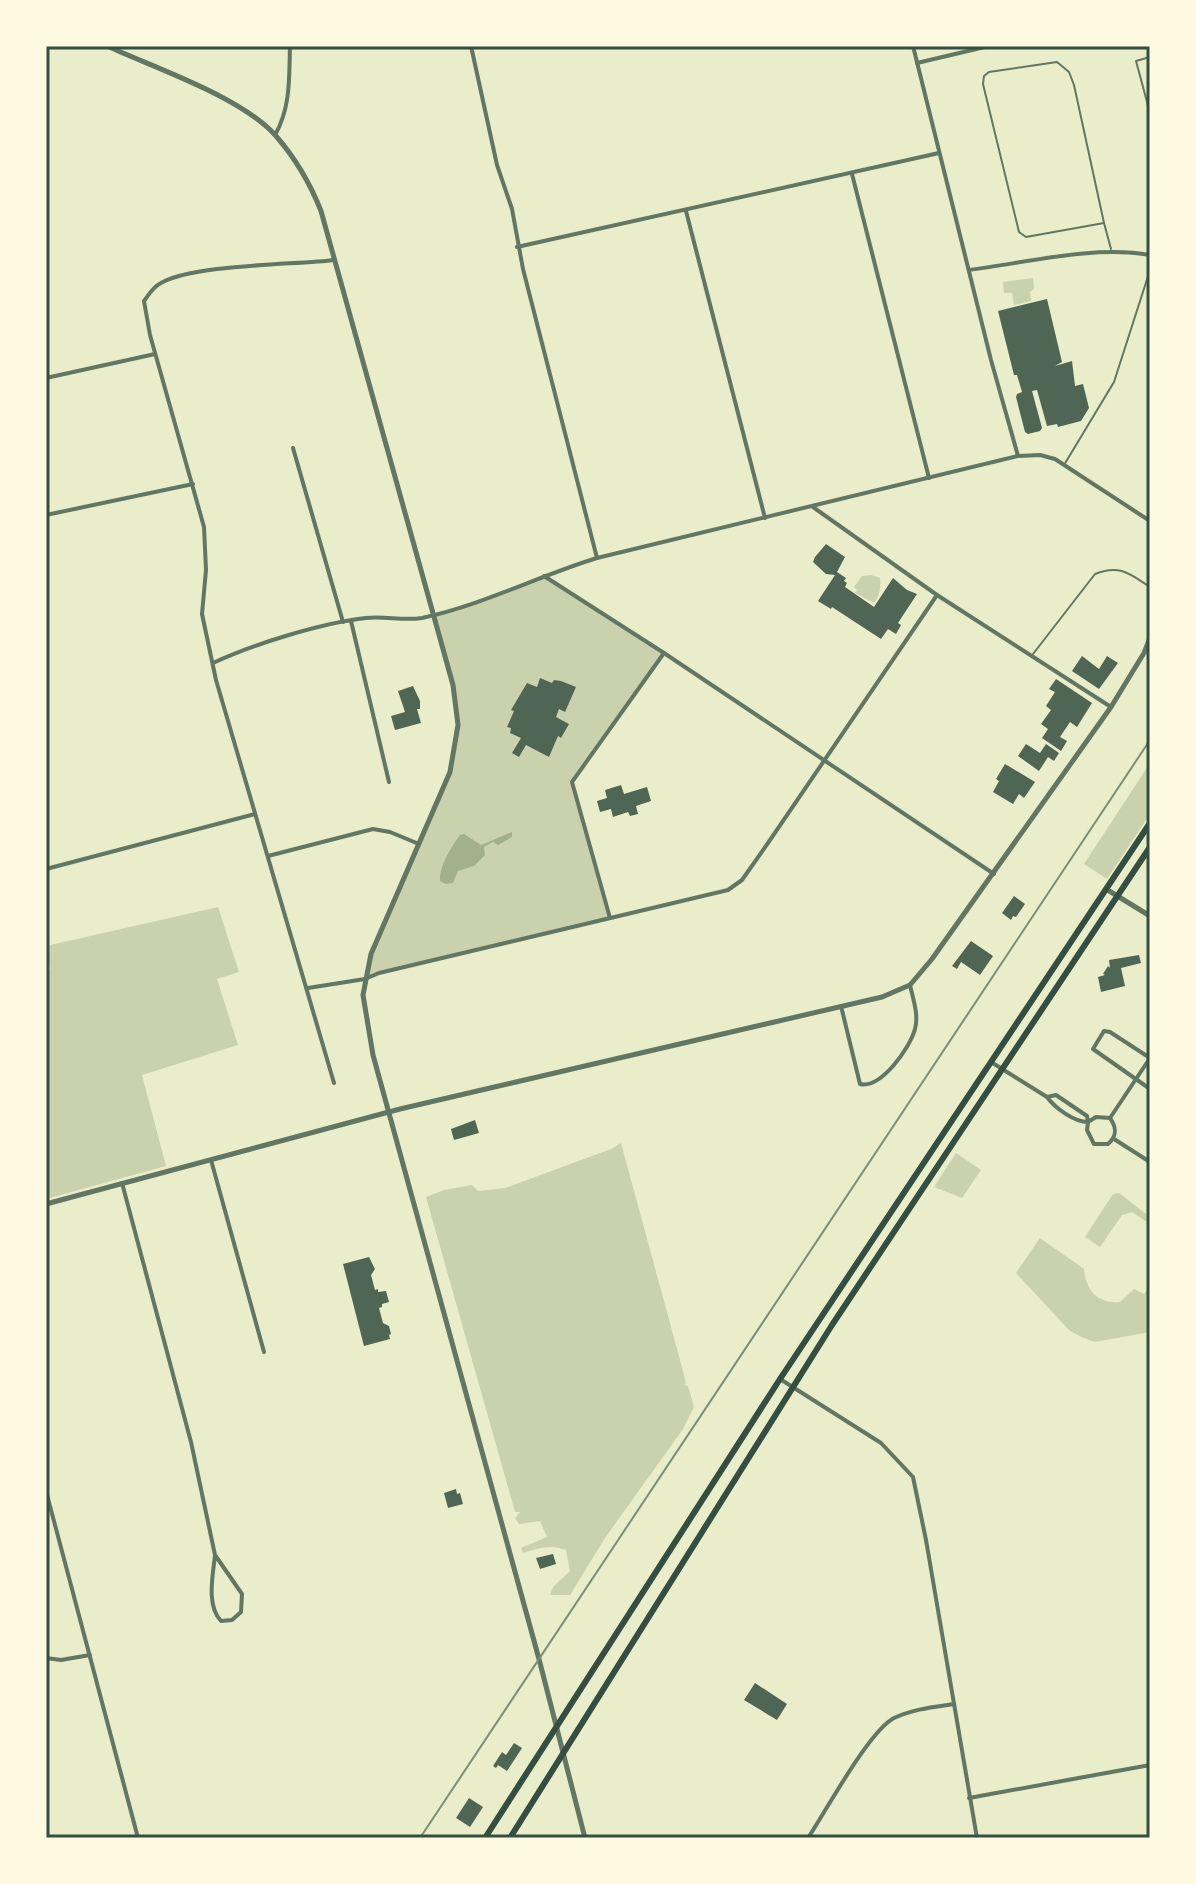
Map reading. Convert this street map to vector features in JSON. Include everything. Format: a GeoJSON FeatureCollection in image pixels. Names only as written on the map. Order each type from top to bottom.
{"type":"FeatureCollection","features":[{"type":"Feature","properties":{"kind":"main road"},"geometry":{"type":"LineString","coordinates":[[485,1838],[780,1379],[1150,823]]}},
{"type":"Feature","properties":{"kind":"main road"},"geometry":{"type":"LineString","coordinates":[[510,1838],[793,1388],[1150,847]]}},
{"type":"Feature","properties":{"kind":"street"},"geometry":{"type":"LineString","coordinates":[[107,46],[118,48],[233,105],[275,135],[302,170],[321,211],[456,697],[457,736],[450,772],[371,954],[365,979],[364,1014],[585,1838]]}},
{"type":"Feature","properties":{"kind":"street"},"geometry":{"type":"LineString","coordinates":[[275,135],[283,120],[289,95],[290,46]]}},
{"type":"Feature","properties":{"kind":"street"},"geometry":{"type":"LineString","coordinates":[[471,46],[497,165],[512,209],[517,247],[597,558]]}},
{"type":"Feature","properties":{"kind":"street"},"geometry":{"type":"LineString","coordinates":[[913,46],[1018,456]]}},
{"type":"Feature","properties":{"kind":"street"},"geometry":{"type":"LineString","coordinates":[[917,63],[989,46]]}},
{"type":"Feature","properties":{"kind":"street"},"geometry":{"type":"LineString","coordinates":[[517,247],[939,153]]}},
{"type":"Feature","properties":{"kind":"street"},"geometry":{"type":"LineString","coordinates":[[852,174],[929,478]]}},
{"type":"Feature","properties":{"kind":"street"},"geometry":{"type":"LineString","coordinates":[[686,211],[765,518]]}},
{"type":"Feature","properties":{"kind":"street"},"geometry":{"type":"LineString","coordinates":[[969,270],[1112,252],[1150,255]]}},
{"type":"Feature","properties":{"kind":"street"},"geometry":{"type":"LineString","coordinates":[[334,1083],[213,663],[202,614],[207,543],[155,354],[144,301],[162,282],[194,273],[335,260]]}},
{"type":"Feature","properties":{"kind":"street"},"geometry":{"type":"LineString","coordinates":[[46,378],[155,354]]}},
{"type":"Feature","properties":{"kind":"street"},"geometry":{"type":"LineString","coordinates":[[293,448],[343,622]]}},
{"type":"Feature","properties":{"kind":"street"},"geometry":{"type":"LineString","coordinates":[[213,663],[241,650],[343,622],[371,617],[412,619],[433,615],[496,596],[597,558],[1018,456],[1040,455],[1064,465],[1150,521]]}},
{"type":"Feature","properties":{"kind":"street"},"geometry":{"type":"LineString","coordinates":[[46,515],[193,484]]}},
{"type":"Feature","properties":{"kind":"street"},"geometry":{"type":"LineString","coordinates":[[813,507],[937,595],[1111,707]]}},
{"type":"Feature","properties":{"kind":"street"},"geometry":{"type":"LineString","coordinates":[[544,576],[994,874]]}},
{"type":"Feature","properties":{"kind":"street"},"geometry":{"type":"LineString","coordinates":[[307,989],[365,979],[379,973],[728,890],[742,880],[937,595]]}},
{"type":"Feature","properties":{"kind":"street"},"geometry":{"type":"LineString","coordinates":[[351,621],[389,782]]}},
{"type":"Feature","properties":{"kind":"street"},"geometry":{"type":"LineString","coordinates":[[46,1204],[388,1112],[882,997],[910,985],[994,874],[1111,707],[1147,652],[1150,638]]}},
{"type":"Feature","properties":{"kind":"street"},"geometry":{"type":"LineString","coordinates":[[610,918],[572,786],[575,777],[664,653]]}},
{"type":"Feature","properties":{"kind":"street"},"geometry":{"type":"LineString","coordinates":[[46,869],[255,814]]}},
{"type":"Feature","properties":{"kind":"street"},"geometry":{"type":"LineString","coordinates":[[268,856],[373,829],[390,832],[419,844]]}},
{"type":"Feature","properties":{"kind":"street"},"geometry":{"type":"LineString","coordinates":[[1106,889],[1150,916]]}},
{"type":"Feature","properties":{"kind":"street"},"geometry":{"type":"LineString","coordinates":[[841,1006],[860,1084],[875,1084],[908,1045],[915,1029],[915,1005],[910,985]]}},
{"type":"Feature","properties":{"kind":"street"},"geometry":{"type":"LineString","coordinates":[[1110,1118],[1136,1080],[1150,1058],[1104,1031],[1093,1049],[1095,1053],[1136,1080],[1150,1089]]}},
{"type":"Feature","properties":{"kind":"street"},"geometry":{"type":"LineString","coordinates":[[991,1062],[1081,1122],[1096,1117],[1110,1118]]}},
{"type":"Feature","properties":{"kind":"street"},"geometry":{"type":"LineString","coordinates":[[1047,1097],[1056,1095],[1087,1116],[1087,1130],[1094,1144],[1108,1144],[1114,1139],[1116,1130],[1110,1118]]}},
{"type":"Feature","properties":{"kind":"street"},"geometry":{"type":"LineString","coordinates":[[1114,1139],[1150,1162]]}},
{"type":"Feature","properties":{"kind":"street"},"geometry":{"type":"LineString","coordinates":[[211,1160],[264,1352]]}},
{"type":"Feature","properties":{"kind":"street"},"geometry":{"type":"LineString","coordinates":[[122,1183],[191,1442],[215,1555],[212,1594],[215,1614],[221,1621],[227,1621],[241,1612],[244,1601],[237,1585],[215,1555]]}},
{"type":"Feature","properties":{"kind":"street"},"geometry":{"type":"LineString","coordinates":[[780,1379],[881,1443],[913,1477],[977,1838]]}},
{"type":"Feature","properties":{"kind":"street"},"geometry":{"type":"LineString","coordinates":[[46,1491],[138,1838]]}},
{"type":"Feature","properties":{"kind":"street"},"geometry":{"type":"LineString","coordinates":[[46,1658],[61,1660],[90,1655]]}},
{"type":"Feature","properties":{"kind":"street"},"geometry":{"type":"LineString","coordinates":[[808,1838],[860,1754],[891,1719],[954,1704]]}},
{"type":"Feature","properties":{"kind":"street"},"geometry":{"type":"LineString","coordinates":[[969,1798],[1150,1765]]}},
{"type":"Feature","properties":{"kind":"lane"},"geometry":{"type":"LineString","coordinates":[[1150,57],[1136,61],[1150,113]]}},
{"type":"Feature","properties":{"kind":"lane"},"geometry":{"type":"LineString","coordinates":[[1104,223],[1026,237],[1019,232],[983,84],[984,76],[989,72],[1057,62],[1069,72],[1112,252]]}},
{"type":"Feature","properties":{"kind":"lane"},"geometry":{"type":"LineString","coordinates":[[1064,465],[1114,382],[1150,270]]}},
{"type":"Feature","properties":{"kind":"lane"},"geometry":{"type":"LineString","coordinates":[[1032,656],[1095,574],[1110,568],[1121,570],[1150,587]]}},
{"type":"Feature","properties":{"kind":"shaded area"},"geometry":{"type":"Polygon","coordinates":[[[1033,278],[1031,301],[1014,305],[1012,293],[1004,293],[1003,282],[1033,278]]]}},
{"type":"Feature","properties":{"kind":"shaded area"},"geometry":{"type":"Polygon","coordinates":[[[544,576],[664,653],[572,782],[610,918],[379,973],[365,979],[368,963],[446,782],[458,715],[433,615],[496,596],[544,576]]]}},
{"type":"Feature","properties":{"kind":"shaded area"},"geometry":{"type":"Polygon","coordinates":[[[862,576],[880,578],[880,591],[874,603],[855,593],[857,590],[854,587],[862,576]]]}},
{"type":"Feature","properties":{"kind":"shaded area"},"geometry":{"type":"Polygon","coordinates":[[[1150,763],[1150,814],[1107,879],[1084,864],[1150,763]]]}},
{"type":"Feature","properties":{"kind":"shaded area"},"geometry":{"type":"Polygon","coordinates":[[[512,832],[512,837],[498,845],[493,842],[484,847],[485,855],[474,866],[458,871],[453,883],[440,881],[449,851],[460,835],[464,834],[481,845],[512,832]]]}},
{"type":"Feature","properties":{"kind":"shaded area"},"geometry":{"type":"Polygon","coordinates":[[[218,907],[239,972],[217,979],[238,1045],[142,1075],[166,1166],[46,1199],[46,971],[50,970],[46,946],[218,907]]]}},
{"type":"Feature","properties":{"kind":"shaded area"},"geometry":{"type":"Polygon","coordinates":[[[621,1143],[683,1371],[686,1384],[683,1385],[688,1386],[694,1407],[683,1429],[605,1538],[570,1595],[550,1595],[553,1587],[570,1571],[566,1550],[550,1547],[523,1553],[521,1548],[547,1537],[540,1521],[519,1524],[515,1518],[520,1512],[515,1512],[426,1197],[472,1185],[478,1191],[505,1188],[621,1143]]]}},
{"type":"Feature","properties":{"kind":"shaded area"},"geometry":{"type":"Polygon","coordinates":[[[956,1153],[981,1170],[962,1198],[934,1187],[956,1153]]]}},
{"type":"Feature","properties":{"kind":"shaded area"},"geometry":{"type":"Polygon","coordinates":[[[1119,1193],[1150,1217],[1147,1222],[1132,1212],[1122,1215],[1100,1247],[1085,1237],[1113,1194],[1119,1193]]]}},
{"type":"Feature","properties":{"kind":"shaded area"},"geometry":{"type":"Polygon","coordinates":[[[1040,1238],[1084,1269],[1090,1289],[1105,1301],[1120,1302],[1134,1289],[1144,1294],[1150,1285],[1150,1332],[1095,1342],[1069,1330],[1016,1273],[1040,1238]]]}},
{"type":"Feature","properties":{"kind":"building"},"geometry":{"type":"Polygon","coordinates":[[[1047,299],[1062,362],[1055,366],[1072,361],[1075,386],[1083,384],[1089,408],[1081,421],[1058,427],[1057,424],[1047,426],[1037,390],[1032,391],[1042,428],[1028,434],[1016,397],[1022,392],[1017,375],[1014,375],[998,311],[1047,299]]]}},
{"type":"Feature","properties":{"kind":"building"},"geometry":{"type":"Polygon","coordinates":[[[826,544],[845,557],[837,572],[846,578],[845,587],[874,607],[893,578],[917,594],[898,623],[901,625],[896,634],[888,629],[881,639],[818,601],[835,575],[826,574],[813,562],[826,544]]]}},
{"type":"Feature","properties":{"kind":"building"},"geometry":{"type":"Polygon","coordinates":[[[1082,656],[1099,669],[1107,656],[1118,663],[1099,689],[1072,671],[1082,656]]]}},
{"type":"Feature","properties":{"kind":"building"},"geometry":{"type":"Polygon","coordinates":[[[540,678],[576,687],[565,712],[559,709],[556,717],[569,724],[561,738],[558,736],[549,757],[526,745],[519,757],[512,753],[521,738],[510,733],[511,728],[507,727],[514,711],[511,710],[527,683],[537,687],[540,678]]]}},
{"type":"Feature","properties":{"kind":"building"},"geometry":{"type":"Polygon","coordinates":[[[1056,679],[1092,703],[1077,727],[1070,722],[1060,737],[1067,741],[1061,751],[1042,738],[1048,729],[1041,724],[1051,710],[1046,706],[1055,692],[1049,689],[1056,679]]]}},
{"type":"Feature","properties":{"kind":"building"},"geometry":{"type":"Polygon","coordinates":[[[413,686],[420,701],[420,709],[417,709],[421,723],[395,730],[391,716],[405,712],[398,691],[413,686]]]}},
{"type":"Feature","properties":{"kind":"building"},"geometry":{"type":"Polygon","coordinates":[[[1026,744],[1040,753],[1046,744],[1059,753],[1054,761],[1048,757],[1039,771],[1018,756],[1026,744]]]}},
{"type":"Feature","properties":{"kind":"building"},"geometry":{"type":"Polygon","coordinates":[[[1005,764],[1035,782],[1024,798],[1019,794],[1013,804],[993,792],[1005,764]]]}},
{"type":"Feature","properties":{"kind":"building"},"geometry":{"type":"Polygon","coordinates":[[[621,785],[624,794],[647,787],[651,801],[636,806],[638,814],[630,816],[628,812],[613,817],[611,809],[600,812],[597,801],[607,798],[605,790],[621,785]]]}},
{"type":"Feature","properties":{"kind":"building"},"geometry":{"type":"Polygon","coordinates":[[[1014,896],[1025,904],[1011,920],[1002,913],[1014,896]]]}},
{"type":"Feature","properties":{"kind":"building"},"geometry":{"type":"Polygon","coordinates":[[[971,941],[993,956],[980,975],[961,962],[957,969],[952,966],[971,941]]]}},
{"type":"Feature","properties":{"kind":"building"},"geometry":{"type":"Polygon","coordinates":[[[1139,955],[1141,963],[1121,968],[1125,986],[1101,992],[1098,977],[1105,975],[1108,966],[1110,968],[1109,960],[1139,955]]]}},
{"type":"Feature","properties":{"kind":"building"},"geometry":{"type":"Polygon","coordinates":[[[475,1120],[479,1133],[454,1140],[451,1129],[475,1120]]]}},
{"type":"Feature","properties":{"kind":"building"},"geometry":{"type":"Polygon","coordinates":[[[369,1257],[375,1269],[371,1275],[375,1290],[386,1291],[389,1302],[379,1308],[383,1323],[389,1326],[391,1334],[390,1339],[364,1346],[343,1264],[369,1257]]]}},
{"type":"Feature","properties":{"kind":"building"},"geometry":{"type":"Polygon","coordinates":[[[456,1489],[463,1504],[448,1508],[444,1493],[456,1489]]]}},
{"type":"Feature","properties":{"kind":"building"},"geometry":{"type":"Polygon","coordinates":[[[553,1554],[556,1564],[540,1569],[536,1558],[553,1554]]]}},
{"type":"Feature","properties":{"kind":"building"},"geometry":{"type":"Polygon","coordinates":[[[755,1683],[787,1704],[777,1720],[744,1700],[755,1683]]]}},
{"type":"Feature","properties":{"kind":"building"},"geometry":{"type":"Polygon","coordinates":[[[514,1743],[522,1748],[507,1771],[498,1765],[496,1768],[493,1766],[502,1752],[506,1755],[514,1743]]]}},
{"type":"Feature","properties":{"kind":"building"},"geometry":{"type":"Polygon","coordinates":[[[469,1798],[483,1807],[470,1827],[456,1818],[469,1798]]]}},
{"type":"Feature","properties":{"kind":"railway"},"geometry":{"type":"LineString","coordinates":[[420,1838],[1150,740]]}}]}
